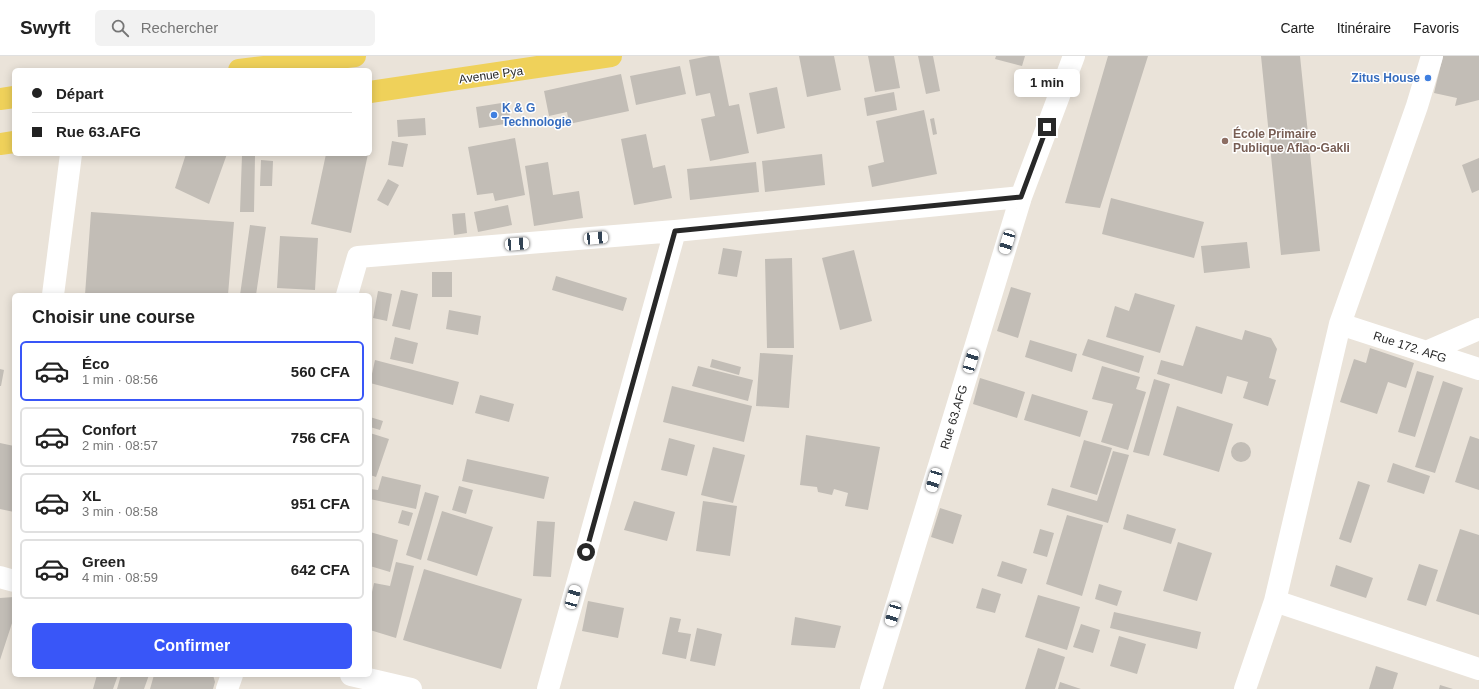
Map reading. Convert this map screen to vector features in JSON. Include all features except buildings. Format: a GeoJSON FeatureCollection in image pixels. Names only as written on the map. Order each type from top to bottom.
{"type":"FeatureCollection","features":[{"type":"Feature","properties":{"kind":"main road"},"geometry":{"type":"LineString","coordinates":[[256,68],[355,56]]}},
{"type":"Feature","properties":{"kind":"main road","name":"Avenue Pya"},"geometry":{"type":"LineString","coordinates":[[372,92],[611,56]]}},
{"type":"Feature","properties":{"kind":"main road"},"geometry":{"type":"LineString","coordinates":[[0,99],[12,97]]}},
{"type":"Feature","properties":{"kind":"main road"},"geometry":{"type":"LineString","coordinates":[[0,144],[12,142]]}},
{"type":"Feature","properties":{"kind":"street","name":"Rue 63.AFG"},"geometry":{"type":"LineString","coordinates":[[871,689],[1021,197],[1074,56]]}},
{"type":"Feature","properties":{"kind":"street"},"geometry":{"type":"LineString","coordinates":[[1245,689],[1275,601],[1340,324],[1417,106],[1432,56]]}},
{"type":"Feature","properties":{"kind":"street"},"geometry":{"type":"LineString","coordinates":[[53,293],[71,156]]}},
{"type":"Feature","properties":{"kind":"street"},"geometry":{"type":"LineString","coordinates":[[348,293],[358,257],[675,231],[1021,197]]}},
{"type":"Feature","properties":{"kind":"street"},"geometry":{"type":"LineString","coordinates":[[548,689],[675,231]]}},
{"type":"Feature","properties":{"kind":"street","name":"Rue 172. AFG"},"geometry":{"type":"LineString","coordinates":[[1340,324],[1479,369]]}},
{"type":"Feature","properties":{"kind":"street"},"geometry":{"type":"LineString","coordinates":[[1426,352],[1479,329]]}},
{"type":"Feature","properties":{"kind":"street"},"geometry":{"type":"LineString","coordinates":[[0,577],[12,580]]}},
{"type":"Feature","properties":{"kind":"street"},"geometry":{"type":"LineString","coordinates":[[1275,601],[1479,669]]}},
{"type":"Feature","properties":{"kind":"street"},"geometry":{"type":"LineString","coordinates":[[227,689],[231,677]]}},
{"type":"Feature","properties":{"kind":"street"},"geometry":{"type":"LineString","coordinates":[[360,677],[411,689]]}},
{"type":"Feature","properties":{"kind":"place","name":"Zitus House"},"geometry":{"type":"Point","coordinates":[1428,78]}},
{"type":"Feature","properties":{"kind":"place","name":"K & G Technologie"},"geometry":{"type":"Point","coordinates":[494,115]}},
{"type":"Feature","properties":{"kind":"place","name":"École Primaire Publique Aflao-Gakli"},"geometry":{"type":"Point","coordinates":[1225,141]}},
{"type":"Feature","properties":{"kind":"route"},"geometry":{"type":"LineString","coordinates":[[586,552],[675,231],[1021,197],[1047,127]]}}]}
